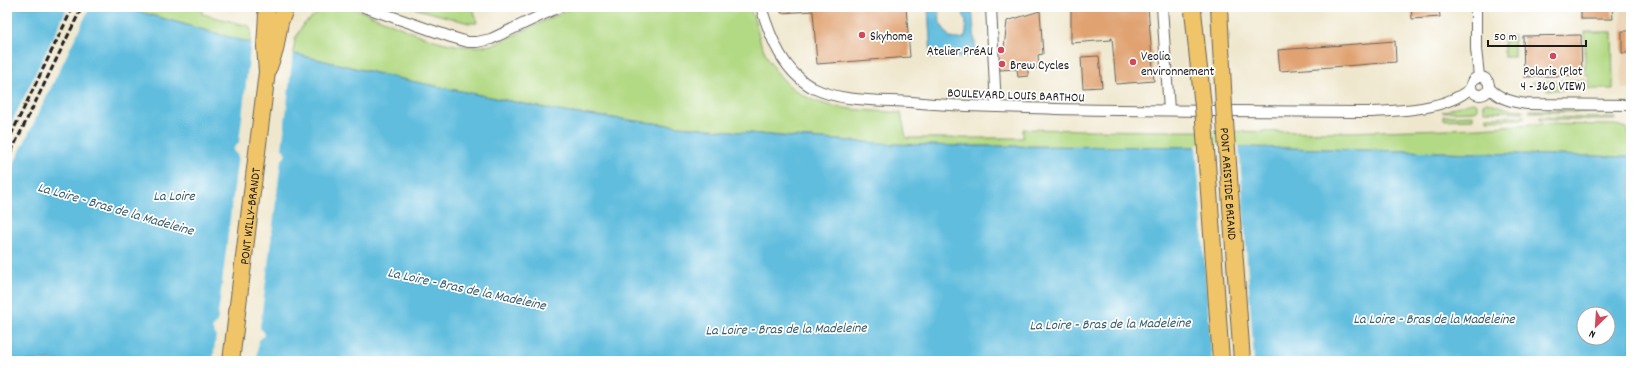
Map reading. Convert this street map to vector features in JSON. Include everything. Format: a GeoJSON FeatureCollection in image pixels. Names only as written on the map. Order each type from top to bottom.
{"type":"FeatureCollection","features":[{"type":"Feature","properties":{"kind":"main road","name":"PONT WILLY-BRANDT"},"geometry":{"type":"LineString","coordinates":[[232,361],[267,72],[275,50],[266,7]]}},
{"type":"Feature","properties":{"kind":"main road","name":"PONT WILLY-BRANDT"},"geometry":{"type":"LineString","coordinates":[[272,30],[280,22],[286,7]]}},
{"type":"Feature","properties":{"kind":"main road","name":"PONT ARISTIDE BRIAND"},"geometry":{"type":"LineString","coordinates":[[1219,7],[1224,115],[1242,361]]}},
{"type":"Feature","properties":{"kind":"main road","name":"PONT ARISTIDE BRIAND"},"geometry":{"type":"LineString","coordinates":[[1193,9],[1203,107],[1221,361]]}},
{"type":"Feature","properties":{"kind":"street"},"geometry":{"type":"LineString","coordinates":[[364,7],[445,35],[468,42],[477,42],[491,39],[559,7]]}},
{"type":"Feature","properties":{"kind":"street","name":"BOULEVARD LOUIS BARTHOU"},"geometry":{"type":"LineString","coordinates":[[761,7],[777,49],[786,64],[798,77],[814,88],[842,97],[936,105],[996,107],[1240,111],[1397,111],[1452,100],[1464,94],[1471,88]]}},
{"type":"Feature","properties":{"kind":"street"},"geometry":{"type":"LineString","coordinates":[[991,7],[996,107]]}},
{"type":"Feature","properties":{"kind":"street"},"geometry":{"type":"LineString","coordinates":[[1162,7],[1169,110]]}},
{"type":"Feature","properties":{"kind":"street"},"geometry":{"type":"LineString","coordinates":[[1476,7],[1476,49],[1479,76]]}},
{"type":"Feature","properties":{"kind":"street"},"geometry":{"type":"LineString","coordinates":[[1479,76],[1473,79],[1471,88],[1474,93],[1479,95],[1485,93],[1489,88]]}},
{"type":"Feature","properties":{"kind":"street"},"geometry":{"type":"LineString","coordinates":[[1479,76],[1487,80],[1489,88],[1495,94],[1512,102],[1527,104],[1631,105]]}},
{"type":"Feature","properties":{"kind":"shaded area"},"geometry":{"type":"Polygon","coordinates":[[[1621,7],[1631,7],[1631,89],[1621,89],[1621,7]]]}},
{"type":"Feature","properties":{"kind":"green space"},"geometry":{"type":"Polygon","coordinates":[[[123,7],[203,7],[202,14],[249,26],[251,30],[250,43],[123,7]]]}},
{"type":"Feature","properties":{"kind":"green space"},"geometry":{"type":"Polygon","coordinates":[[[325,7],[353,8],[406,30],[436,40],[465,46],[481,46],[496,44],[574,7],[748,7],[753,15],[761,44],[768,58],[780,76],[794,89],[809,98],[843,108],[901,113],[906,138],[1023,138],[1023,129],[1345,132],[1480,128],[1532,124],[1616,125],[1627,128],[1629,133],[1631,133],[1631,157],[1248,147],[961,146],[893,144],[780,136],[670,125],[564,112],[406,80],[295,54],[293,55],[295,39],[303,25],[325,7]]]}},
{"type":"Feature","properties":{"kind":"green space"},"geometry":{"type":"Polygon","coordinates":[[[410,7],[473,7],[477,23],[469,23],[410,7]]]}},
{"type":"Feature","properties":{"kind":"green space"},"geometry":{"type":"Polygon","coordinates":[[[1585,32],[1612,32],[1613,89],[1589,89],[1589,75],[1585,75],[1585,32]]]}},
{"type":"Feature","properties":{"kind":"green space"},"geometry":{"type":"Polygon","coordinates":[[[1504,36],[1514,36],[1514,57],[1504,57],[1504,36]]]}},
{"type":"Feature","properties":{"kind":"green space"},"geometry":{"type":"Polygon","coordinates":[[[1585,80],[1586,89],[1547,90],[1546,85],[1532,84],[1533,81],[1585,80]]]}},
{"type":"Feature","properties":{"kind":"green space"},"geometry":{"type":"Polygon","coordinates":[[[1474,102],[1477,104],[1477,110],[1474,111],[1442,112],[1468,103],[1474,102]]]}},
{"type":"Feature","properties":{"kind":"green space"},"geometry":{"type":"Polygon","coordinates":[[[1487,102],[1509,109],[1523,110],[1523,112],[1485,111],[1483,104],[1487,102]]]}},
{"type":"Feature","properties":{"kind":"green space"},"geometry":{"type":"Polygon","coordinates":[[[1530,110],[1631,110],[1631,112],[1530,112],[1530,110]]]}},
{"type":"Feature","properties":{"kind":"green space"},"geometry":{"type":"Polygon","coordinates":[[[1473,115],[1473,119],[1443,120],[1443,116],[1473,115]]]}},
{"type":"Feature","properties":{"kind":"green space"},"geometry":{"type":"Polygon","coordinates":[[[1524,116],[1524,119],[1487,120],[1487,117],[1524,116]]]}},
{"type":"Feature","properties":{"kind":"green space"},"geometry":{"type":"Polygon","coordinates":[[[1540,117],[1616,118],[1616,120],[1540,120],[1540,117]]]}},
{"type":"Feature","properties":{"kind":"water","name":"La Loire"},"geometry":{"type":"Polygon","coordinates":[[[7,7],[123,7],[293,55],[295,54],[406,80],[564,112],[670,125],[780,136],[893,144],[961,146],[1248,147],[1631,157],[1631,361],[7,361],[7,7]]]}},
{"type":"Feature","properties":{"kind":"water"},"geometry":{"type":"Polygon","coordinates":[[[928,7],[938,7],[940,23],[950,38],[957,39],[964,38],[966,30],[965,18],[960,7],[972,7],[976,56],[931,58],[928,7]]]}},
{"type":"Feature","properties":{"kind":"pier"},"geometry":{"type":"Polygon","coordinates":[[[68,7],[90,7],[7,178],[7,132],[68,7]]]}},
{"type":"Feature","properties":{"kind":"pier"},"geometry":{"type":"Polygon","coordinates":[[[251,41],[293,52],[282,149],[286,155],[281,161],[260,328],[264,332],[264,335],[259,340],[256,361],[213,361],[216,335],[212,329],[217,323],[238,155],[233,149],[239,143],[251,41]]]}},
{"type":"Feature","properties":{"kind":"pier"},"geometry":{"type":"Polygon","coordinates":[[[1196,145],[1239,145],[1254,361],[1212,361],[1196,145]]]}},
{"type":"Feature","properties":{"kind":"building","name":"Skyhome"},"geometry":{"type":"Polygon","coordinates":[[[781,7],[906,7],[910,57],[817,64],[813,11],[781,13],[781,7]]]}},
{"type":"Feature","properties":{"kind":"building","name":"Veolia environnement"},"geometry":{"type":"Polygon","coordinates":[[[1071,7],[1148,7],[1154,81],[1116,84],[1112,38],[1111,40],[1071,43],[1071,7]]]}},
{"type":"Feature","properties":{"kind":"building"},"geometry":{"type":"Polygon","coordinates":[[[1411,7],[1439,7],[1440,17],[1412,19],[1411,7]]]}},
{"type":"Feature","properties":{"kind":"building"},"geometry":{"type":"Polygon","coordinates":[[[1581,7],[1612,7],[1613,19],[1581,19],[1581,7]]]}},
{"type":"Feature","properties":{"kind":"building"},"geometry":{"type":"Polygon","coordinates":[[[1040,11],[1043,54],[1038,55],[1039,68],[1028,68],[1028,76],[1018,77],[1017,69],[1000,70],[998,48],[1004,48],[1007,21],[1040,11]]]}},
{"type":"Feature","properties":{"kind":"building"},"geometry":{"type":"Polygon","coordinates":[[[1622,31],[1631,31],[1631,53],[1629,51],[1627,53],[1622,53],[1622,31]]]}},
{"type":"Feature","properties":{"kind":"building","name":"Polaris (Plot 4 - 360 VIEW)"},"geometry":{"type":"Polygon","coordinates":[[[1581,35],[1582,75],[1524,77],[1523,36],[1581,35]]]}},
{"type":"Feature","properties":{"kind":"building"},"geometry":{"type":"Polygon","coordinates":[[[1395,41],[1396,62],[1280,71],[1278,50],[1395,41]]]}},
{"type":"Feature","properties":{"kind":"building"},"geometry":{"type":"Polygon","coordinates":[[[1099,56],[1102,87],[1083,88],[1081,57],[1099,56]]]}},
{"type":"Feature","properties":{"kind":"railway"},"geometry":{"type":"LineString","coordinates":[[7,143],[73,7]]}},
{"type":"Feature","properties":{"kind":"railway"},"geometry":{"type":"LineString","coordinates":[[7,160],[82,7]]}},
{"type":"Feature","properties":{"kind":"place","name":"Skyhome"},"geometry":{"type":"Point","coordinates":[862,35]}},
{"type":"Feature","properties":{"kind":"place","name":"Atelier PréAU"},"geometry":{"type":"Point","coordinates":[1001,50]}},
{"type":"Feature","properties":{"kind":"place","name":"Polaris (Plot 4 - 360 VIEW)"},"geometry":{"type":"Point","coordinates":[1553,56]}},
{"type":"Feature","properties":{"kind":"place","name":"Veolia environnement"},"geometry":{"type":"Point","coordinates":[1133,62]}},
{"type":"Feature","properties":{"kind":"place","name":"Brew Cycles"},"geometry":{"type":"Point","coordinates":[1002,64]}},
{"type":"Feature","properties":{"kind":"water label","name":"La Loire - Bras de la Madeleine"},"geometry":{"type":"Point","coordinates":[116,208]}},
{"type":"Feature","properties":{"kind":"water label","name":"La Loire - Bras de la Madeleine"},"geometry":{"type":"Point","coordinates":[467,288]}},
{"type":"Feature","properties":{"kind":"water label","name":"La Loire - Bras de la Madeleine"},"geometry":{"type":"Point","coordinates":[1434,318]}},
{"type":"Feature","properties":{"kind":"water label","name":"La Loire - Bras de la Madeleine"},"geometry":{"type":"Point","coordinates":[1110,323]}},
{"type":"Feature","properties":{"kind":"water label","name":"La Loire - Bras de la Madeleine"},"geometry":{"type":"Point","coordinates":[786,328]}}]}
